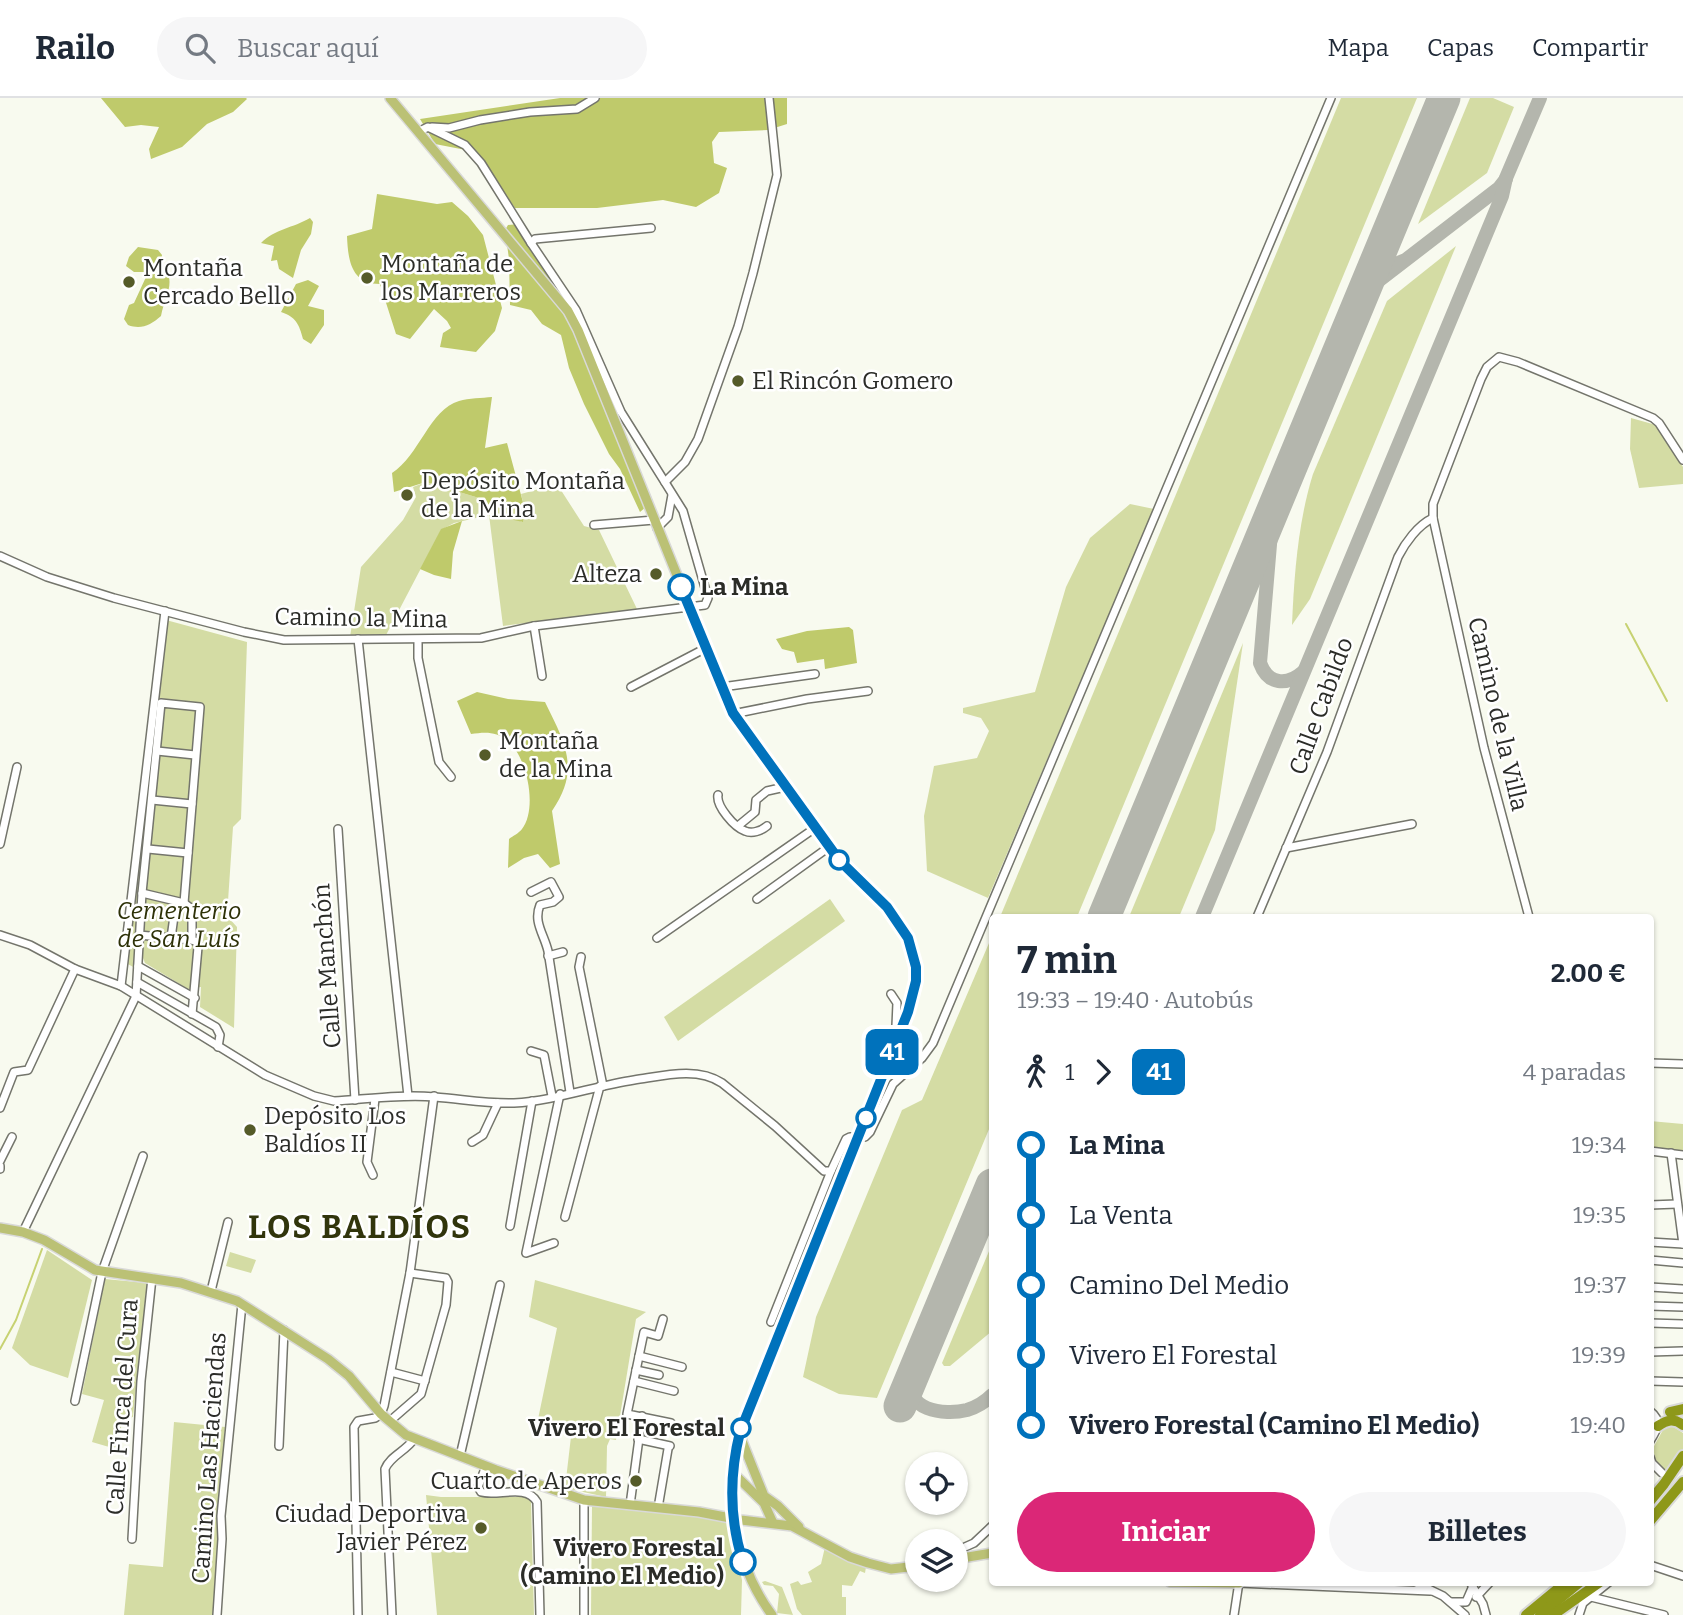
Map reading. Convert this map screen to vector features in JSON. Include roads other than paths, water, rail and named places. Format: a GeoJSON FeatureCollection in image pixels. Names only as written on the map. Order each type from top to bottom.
{"type":"FeatureCollection","features":[{"type":"Feature","properties":{"kind":"highway"},"geometry":{"type":"LineString","coordinates":[[1670,1412],[1683,1408]]}},
{"type":"Feature","properties":{"kind":"highway"},"geometry":{"type":"LineString","coordinates":[[1658,1426],[1669,1420],[1683,1424]]}},
{"type":"Feature","properties":{"kind":"highway"},"geometry":{"type":"LineString","coordinates":[[1654,1496],[1683,1456]]}},
{"type":"Feature","properties":{"kind":"highway"},"geometry":{"type":"LineString","coordinates":[[1654,1504],[1683,1465]]}},
{"type":"Feature","properties":{"kind":"highway"},"geometry":{"type":"LineString","coordinates":[[1654,1516],[1683,1482]]}},
{"type":"Feature","properties":{"kind":"highway"},"geometry":{"type":"LineString","coordinates":[[1654,1526],[1681,1496]]}},
{"type":"Feature","properties":{"kind":"highway"},"geometry":{"type":"LineString","coordinates":[[1526,1615],[1571,1586]]}},
{"type":"Feature","properties":{"kind":"highway"},"geometry":{"type":"LineString","coordinates":[[1540,1615],[1573,1586]]}},
{"type":"Feature","properties":{"kind":"highway"},"geometry":{"type":"LineString","coordinates":[[1553,1615],[1595,1586]]}},
{"type":"Feature","properties":{"kind":"main road"},"geometry":{"type":"LineString","coordinates":[[390,98],[568,311],[733,713],[829,847],[852,875],[895,917],[912,945],[916,981],[901,1030],[740,1432],[732,1468],[733,1519],[747,1571],[772,1615]]}},
{"type":"Feature","properties":{"kind":"main road"},"geometry":{"type":"LineString","coordinates":[[0,1228],[23,1232],[44,1240],[83,1265],[102,1272],[152,1278],[211,1291],[242,1304],[328,1359],[349,1376],[382,1414],[414,1439],[584,1500],[699,1511],[775,1523],[802,1531],[840,1552],[868,1563],[891,1569],[905,1567]]}},
{"type":"Feature","properties":{"kind":"main road"},"geometry":{"type":"LineString","coordinates":[[740,1432],[750,1465],[764,1496],[781,1508],[802,1531]]}},
{"type":"Feature","properties":{"kind":"main road"},"geometry":{"type":"LineString","coordinates":[[732,1468],[741,1461],[750,1465]]}},
{"type":"Feature","properties":{"kind":"main road"},"geometry":{"type":"LineString","coordinates":[[732,1468],[767,1508],[775,1523]]}},
{"type":"Feature","properties":{"kind":"main road"},"geometry":{"type":"LineString","coordinates":[[732,1500],[740,1490],[749,1490]]}},
{"type":"Feature","properties":{"kind":"main road"},"geometry":{"type":"LineString","coordinates":[[757,1522],[767,1508]]}},
{"type":"Feature","properties":{"kind":"main road"},"geometry":{"type":"LineString","coordinates":[[775,1523],[783,1514],[781,1508]]}},
{"type":"Feature","properties":{"kind":"main road"},"geometry":{"type":"LineString","coordinates":[[968,1557],[989,1554]]}},
{"type":"Feature","properties":{"kind":"street"},"geometry":{"type":"LineString","coordinates":[[418,132],[428,127],[449,128],[530,111],[578,108],[595,98]]}},
{"type":"Feature","properties":{"kind":"street"},"geometry":{"type":"LineString","coordinates":[[665,482],[685,462],[698,439],[738,327],[753,273],[777,175],[769,98]]}},
{"type":"Feature","properties":{"kind":"street"},"geometry":{"type":"LineString","coordinates":[[771,1322],[846,1139],[865,1136],[870,1132],[893,1084],[922,1058],[933,1043],[1331,98]]}},
{"type":"Feature","properties":{"kind":"street"},"geometry":{"type":"LineString","coordinates":[[428,127],[465,145],[474,154],[576,310],[621,412],[683,511],[708,598],[705,605],[690,606]]}},
{"type":"Feature","properties":{"kind":"street"},"geometry":{"type":"LineString","coordinates":[[531,243],[535,239],[651,228]]}},
{"type":"Feature","properties":{"kind":"street"},"geometry":{"type":"LineString","coordinates":[[1433,518],[1433,504],[1480,379],[1487,367],[1499,356],[1653,418],[1683,460]]}},
{"type":"Feature","properties":{"kind":"street"},"geometry":{"type":"LineString","coordinates":[[594,525],[655,524],[668,517],[672,495]]}},
{"type":"Feature","properties":{"kind":"street","name":"Calle Cabildo"},"geometry":{"type":"LineString","coordinates":[[1258,914],[1327,752],[1398,557],[1410,538],[1426,521],[1433,518]]}},
{"type":"Feature","properties":{"kind":"street","name":"Camino de la Villa"},"geometry":{"type":"LineString","coordinates":[[1433,518],[1484,747],[1528,914]]}},
{"type":"Feature","properties":{"kind":"street","name":"Camino la Mina"},"geometry":{"type":"LineString","coordinates":[[0,556],[48,578],[165,611],[284,640],[481,638],[534,626],[690,606]]}},
{"type":"Feature","properties":{"kind":"street"},"geometry":{"type":"LineString","coordinates":[[121,986],[165,611]]}},
{"type":"Feature","properties":{"kind":"street"},"geometry":{"type":"LineString","coordinates":[[534,626],[542,676]]}},
{"type":"Feature","properties":{"kind":"street"},"geometry":{"type":"LineString","coordinates":[[358,639],[408,1096]]}},
{"type":"Feature","properties":{"kind":"street"},"geometry":{"type":"LineString","coordinates":[[418,639],[418,658],[439,762],[451,777]]}},
{"type":"Feature","properties":{"kind":"street"},"geometry":{"type":"LineString","coordinates":[[631,687],[706,648]]}},
{"type":"Feature","properties":{"kind":"street"},"geometry":{"type":"LineString","coordinates":[[722,687],[815,674]]}},
{"type":"Feature","properties":{"kind":"street"},"geometry":{"type":"LineString","coordinates":[[733,713],[868,691]]}},
{"type":"Feature","properties":{"kind":"street"},"geometry":{"type":"LineString","coordinates":[[23,1232],[136,996],[142,893],[161,703],[200,707],[184,903]]}},
{"type":"Feature","properties":{"kind":"street"},"geometry":{"type":"LineString","coordinates":[[157,751],[195,755]]}},
{"type":"Feature","properties":{"kind":"street"},"geometry":{"type":"LineString","coordinates":[[0,844],[17,766]]}},
{"type":"Feature","properties":{"kind":"street"},"geometry":{"type":"LineString","coordinates":[[738,825],[755,812],[757,800],[764,793],[785,787]]}},
{"type":"Feature","properties":{"kind":"street"},"geometry":{"type":"LineString","coordinates":[[718,795],[719,805],[748,832],[762,830],[767,826]]}},
{"type":"Feature","properties":{"kind":"street"},"geometry":{"type":"LineString","coordinates":[[152,800],[191,804]]}},
{"type":"Feature","properties":{"kind":"street"},"geometry":{"type":"LineString","coordinates":[[1286,848],[1412,824]]}},
{"type":"Feature","properties":{"kind":"street"},"geometry":{"type":"LineString","coordinates":[[657,938],[815,828]]}},
{"type":"Feature","properties":{"kind":"street","name":"Calle Manchón"},"geometry":{"type":"LineString","coordinates":[[338,829],[355,1100]]}},
{"type":"Feature","properties":{"kind":"street"},"geometry":{"type":"LineString","coordinates":[[757,899],[829,847]]}},
{"type":"Feature","properties":{"kind":"street"},"geometry":{"type":"LineString","coordinates":[[148,849],[188,853]]}},
{"type":"Feature","properties":{"kind":"street"},"geometry":{"type":"LineString","coordinates":[[531,892],[551,882],[559,897],[553,902],[541,903],[538,908],[538,929],[545,937],[569,1092]]}},
{"type":"Feature","properties":{"kind":"street"},"geometry":{"type":"LineString","coordinates":[[142,893],[191,907],[194,914],[192,940]]}},
{"type":"Feature","properties":{"kind":"street"},"geometry":{"type":"LineString","coordinates":[[172,938],[175,909],[184,903]]}},
{"type":"Feature","properties":{"kind":"street"},"geometry":{"type":"LineString","coordinates":[[0,935],[50,955],[75,969],[121,986],[265,1074],[314,1096],[334,1101],[434,1096],[473,1103],[498,1103],[532,1101],[601,1086],[700,1074],[722,1083],[824,1171],[831,1171]]}},
{"type":"Feature","properties":{"kind":"street"},"geometry":{"type":"LineString","coordinates":[[139,935],[197,942],[195,998],[191,1014]]}},
{"type":"Feature","properties":{"kind":"street"},"geometry":{"type":"LineString","coordinates":[[548,956],[563,952]]}},
{"type":"Feature","properties":{"kind":"street"},"geometry":{"type":"LineString","coordinates":[[565,1217],[601,1086],[579,967],[580,957]]}},
{"type":"Feature","properties":{"kind":"street"},"geometry":{"type":"LineString","coordinates":[[138,966],[195,998]]}},
{"type":"Feature","properties":{"kind":"street"},"geometry":{"type":"LineString","coordinates":[[0,1108],[14,1072],[27,1070],[75,969]]}},
{"type":"Feature","properties":{"kind":"street"},"geometry":{"type":"LineString","coordinates":[[136,982],[219,1031],[218,1046]]}},
{"type":"Feature","properties":{"kind":"street"},"geometry":{"type":"LineString","coordinates":[[891,994],[897,1003],[897,1026],[901,1030]]}},
{"type":"Feature","properties":{"kind":"street"},"geometry":{"type":"LineString","coordinates":[[531,1051],[544,1055],[556,1095],[526,1253],[554,1243]]}},
{"type":"Feature","properties":{"kind":"street"},"geometry":{"type":"LineString","coordinates":[[1654,1063],[1683,1064]]}},
{"type":"Feature","properties":{"kind":"street"},"geometry":{"type":"LineString","coordinates":[[358,1615],[354,1427],[358,1420],[375,1418],[382,1414],[410,1273],[434,1096]]}},
{"type":"Feature","properties":{"kind":"street"},"geometry":{"type":"LineString","coordinates":[[373,1175],[367,1162],[375,1099]]}},
{"type":"Feature","properties":{"kind":"street"},"geometry":{"type":"LineString","coordinates":[[510,1226],[532,1101]]}},
{"type":"Feature","properties":{"kind":"street"},"geometry":{"type":"LineString","coordinates":[[472,1142],[483,1135],[498,1103]]}},
{"type":"Feature","properties":{"kind":"street"},"geometry":{"type":"LineString","coordinates":[[0,1165],[12,1137]]}},
{"type":"Feature","properties":{"kind":"street"},"geometry":{"type":"LineString","coordinates":[[1654,1151],[1683,1155]]}},
{"type":"Feature","properties":{"kind":"street"},"geometry":{"type":"LineString","coordinates":[[1654,1242],[1683,1244],[1671,1153]]}},
{"type":"Feature","properties":{"kind":"street"},"geometry":{"type":"LineString","coordinates":[[75,1401],[102,1272],[143,1156]]}},
{"type":"Feature","properties":{"kind":"street"},"geometry":{"type":"LineString","coordinates":[[1654,1205],[1676,1204]]}},
{"type":"Feature","properties":{"kind":"street"},"geometry":{"type":"LineString","coordinates":[[211,1291],[228,1222]]}},
{"type":"Feature","properties":{"kind":"street"},"geometry":{"type":"LineString","coordinates":[[1654,1260],[1683,1263]]}},
{"type":"Feature","properties":{"kind":"street"},"geometry":{"type":"LineString","coordinates":[[390,1421],[416,1400],[425,1381],[446,1305],[446,1278],[410,1273]]}},
{"type":"Feature","properties":{"kind":"street","name":"Calle Finca del Cura"},"geometry":{"type":"LineString","coordinates":[[132,1539],[141,1381],[152,1278]]}},
{"type":"Feature","properties":{"kind":"street"},"geometry":{"type":"LineString","coordinates":[[460,1456],[500,1285]]}},
{"type":"Feature","properties":{"kind":"street"},"geometry":{"type":"LineString","coordinates":[[1654,1287],[1683,1289]]}},
{"type":"Feature","properties":{"kind":"street","name":"Camino Las Haciendas"},"geometry":{"type":"LineString","coordinates":[[217,1615],[222,1550],[220,1516],[242,1304]]}},
{"type":"Feature","properties":{"kind":"street"},"geometry":{"type":"LineString","coordinates":[[1654,1306],[1683,1307]]}},
{"type":"Feature","properties":{"kind":"street"},"geometry":{"type":"LineString","coordinates":[[663,1319],[658,1336],[644,1332],[627,1414],[671,1423]]}},
{"type":"Feature","properties":{"kind":"street"},"geometry":{"type":"LineString","coordinates":[[1654,1323],[1683,1324]]}},
{"type":"Feature","properties":{"kind":"street"},"geometry":{"type":"LineString","coordinates":[[279,1446],[284,1330]]}},
{"type":"Feature","properties":{"kind":"street"},"geometry":{"type":"LineString","coordinates":[[1654,1352],[1683,1352]]}},
{"type":"Feature","properties":{"kind":"street"},"geometry":{"type":"LineString","coordinates":[[639,1356],[682,1367]]}},
{"type":"Feature","properties":{"kind":"street"},"geometry":{"type":"LineString","coordinates":[[636,1370],[659,1375]]}},
{"type":"Feature","properties":{"kind":"street"},"geometry":{"type":"LineString","coordinates":[[391,1372],[425,1381]]}},
{"type":"Feature","properties":{"kind":"street"},"geometry":{"type":"LineString","coordinates":[[634,1381],[674,1391]]}},
{"type":"Feature","properties":{"kind":"street"},"geometry":{"type":"LineString","coordinates":[[1654,1381],[1683,1382]]}},
{"type":"Feature","properties":{"kind":"street"},"geometry":{"type":"LineString","coordinates":[[1654,1413],[1670,1412]]}},
{"type":"Feature","properties":{"kind":"street"},"geometry":{"type":"LineString","coordinates":[[630,1505],[642,1416]]}},
{"type":"Feature","properties":{"kind":"street"},"geometry":{"type":"LineString","coordinates":[[1654,1417],[1658,1426],[1654,1432]]}},
{"type":"Feature","properties":{"kind":"street"},"geometry":{"type":"LineString","coordinates":[[392,1615],[385,1469],[387,1464],[410,1447],[414,1439]]}},
{"type":"Feature","properties":{"kind":"street"},"geometry":{"type":"LineString","coordinates":[[638,1439],[669,1448],[658,1508]]}},
{"type":"Feature","properties":{"kind":"street"},"geometry":{"type":"LineString","coordinates":[[1654,1465],[1663,1474],[1654,1469]]}},
{"type":"Feature","properties":{"kind":"street"},"geometry":{"type":"LineString","coordinates":[[486,1466],[478,1487],[481,1493],[520,1492],[531,1495],[537,1503],[540,1615]]}},
{"type":"Feature","properties":{"kind":"street"},"geometry":{"type":"LineString","coordinates":[[584,1500],[584,1615]]}},
{"type":"Feature","properties":{"kind":"street"},"geometry":{"type":"LineString","coordinates":[[968,1546],[989,1529]]}},
{"type":"Feature","properties":{"kind":"street"},"geometry":{"type":"LineString","coordinates":[[1654,1569],[1683,1578]]}},
{"type":"Feature","properties":{"kind":"street"},"geometry":{"type":"LineString","coordinates":[[1234,1615],[1239,1586]]}},
{"type":"Feature","properties":{"kind":"street"},"geometry":{"type":"LineString","coordinates":[[1416,1586],[1458,1603],[1473,1599]]}},
{"type":"Feature","properties":{"kind":"street"},"geometry":{"type":"LineString","coordinates":[[1471,1586],[1473,1599],[1486,1615]]}},
{"type":"Feature","properties":{"kind":"street"},"geometry":{"type":"LineString","coordinates":[[1448,1600],[1465,1615],[1473,1599],[1486,1586]]}},
{"type":"Feature","properties":{"kind":"street"},"geometry":{"type":"LineString","coordinates":[[1580,1615],[1583,1603],[1604,1586]]}},
{"type":"Feature","properties":{"kind":"street"},"geometry":{"type":"LineString","coordinates":[[1591,1597],[1664,1615]]}},
{"type":"Feature","properties":{"kind":"waterway"},"geometry":{"type":"LineString","coordinates":[[1626,624],[1667,701]]}},
{"type":"Feature","properties":{"kind":"waterway"},"geometry":{"type":"LineString","coordinates":[[0,1349],[16,1320],[42,1249]]}},
{"type":"Feature","properties":{"kind":"place","name":"Montaña de los Marreros"},"geometry":{"type":"Point","coordinates":[367,278]}},
{"type":"Feature","properties":{"kind":"place","name":"Montaña Cercado Bello"},"geometry":{"type":"Point","coordinates":[129,282]}},
{"type":"Feature","properties":{"kind":"place","name":"El Rincón Gomero"},"geometry":{"type":"Point","coordinates":[738,381]}},
{"type":"Feature","properties":{"kind":"place","name":"Depósito Montaña de la Mina"},"geometry":{"type":"Point","coordinates":[407,495]}},
{"type":"Feature","properties":{"kind":"place","name":"Alteza"},"geometry":{"type":"Point","coordinates":[656,574]}},
{"type":"Feature","properties":{"kind":"place","name":"La Mina"},"geometry":{"type":"Point","coordinates":[681,587]}},
{"type":"Feature","properties":{"kind":"place","name":"Montaña de la Mina"},"geometry":{"type":"Point","coordinates":[485,755]}},
{"type":"Feature","properties":{"kind":"place","name":"Depósito Los Baldíos II"},"geometry":{"type":"Point","coordinates":[250,1130]}},
{"type":"Feature","properties":{"kind":"place","name":"Vivero El Forestal"},"geometry":{"type":"Point","coordinates":[741,1428]}},
{"type":"Feature","properties":{"kind":"place","name":"Cuarto de Aperos"},"geometry":{"type":"Point","coordinates":[636,1481]}},
{"type":"Feature","properties":{"kind":"place","name":"Ciudad Deportiva Javier Pérez"},"geometry":{"type":"Point","coordinates":[481,1528]}},
{"type":"Feature","properties":{"kind":"place","name":"Vivero Forestal (Camino El Medio)"},"geometry":{"type":"Point","coordinates":[743,1562]}},
{"type":"Feature","properties":{"kind":"district","name":"LOS BALDÍOS"},"geometry":{"type":"Point","coordinates":[360,1227]}},
{"type":"Feature","properties":{"kind":"park label","name":"Cementerio de San Luís"},"geometry":{"type":"Point","coordinates":[179,925]}}]}
